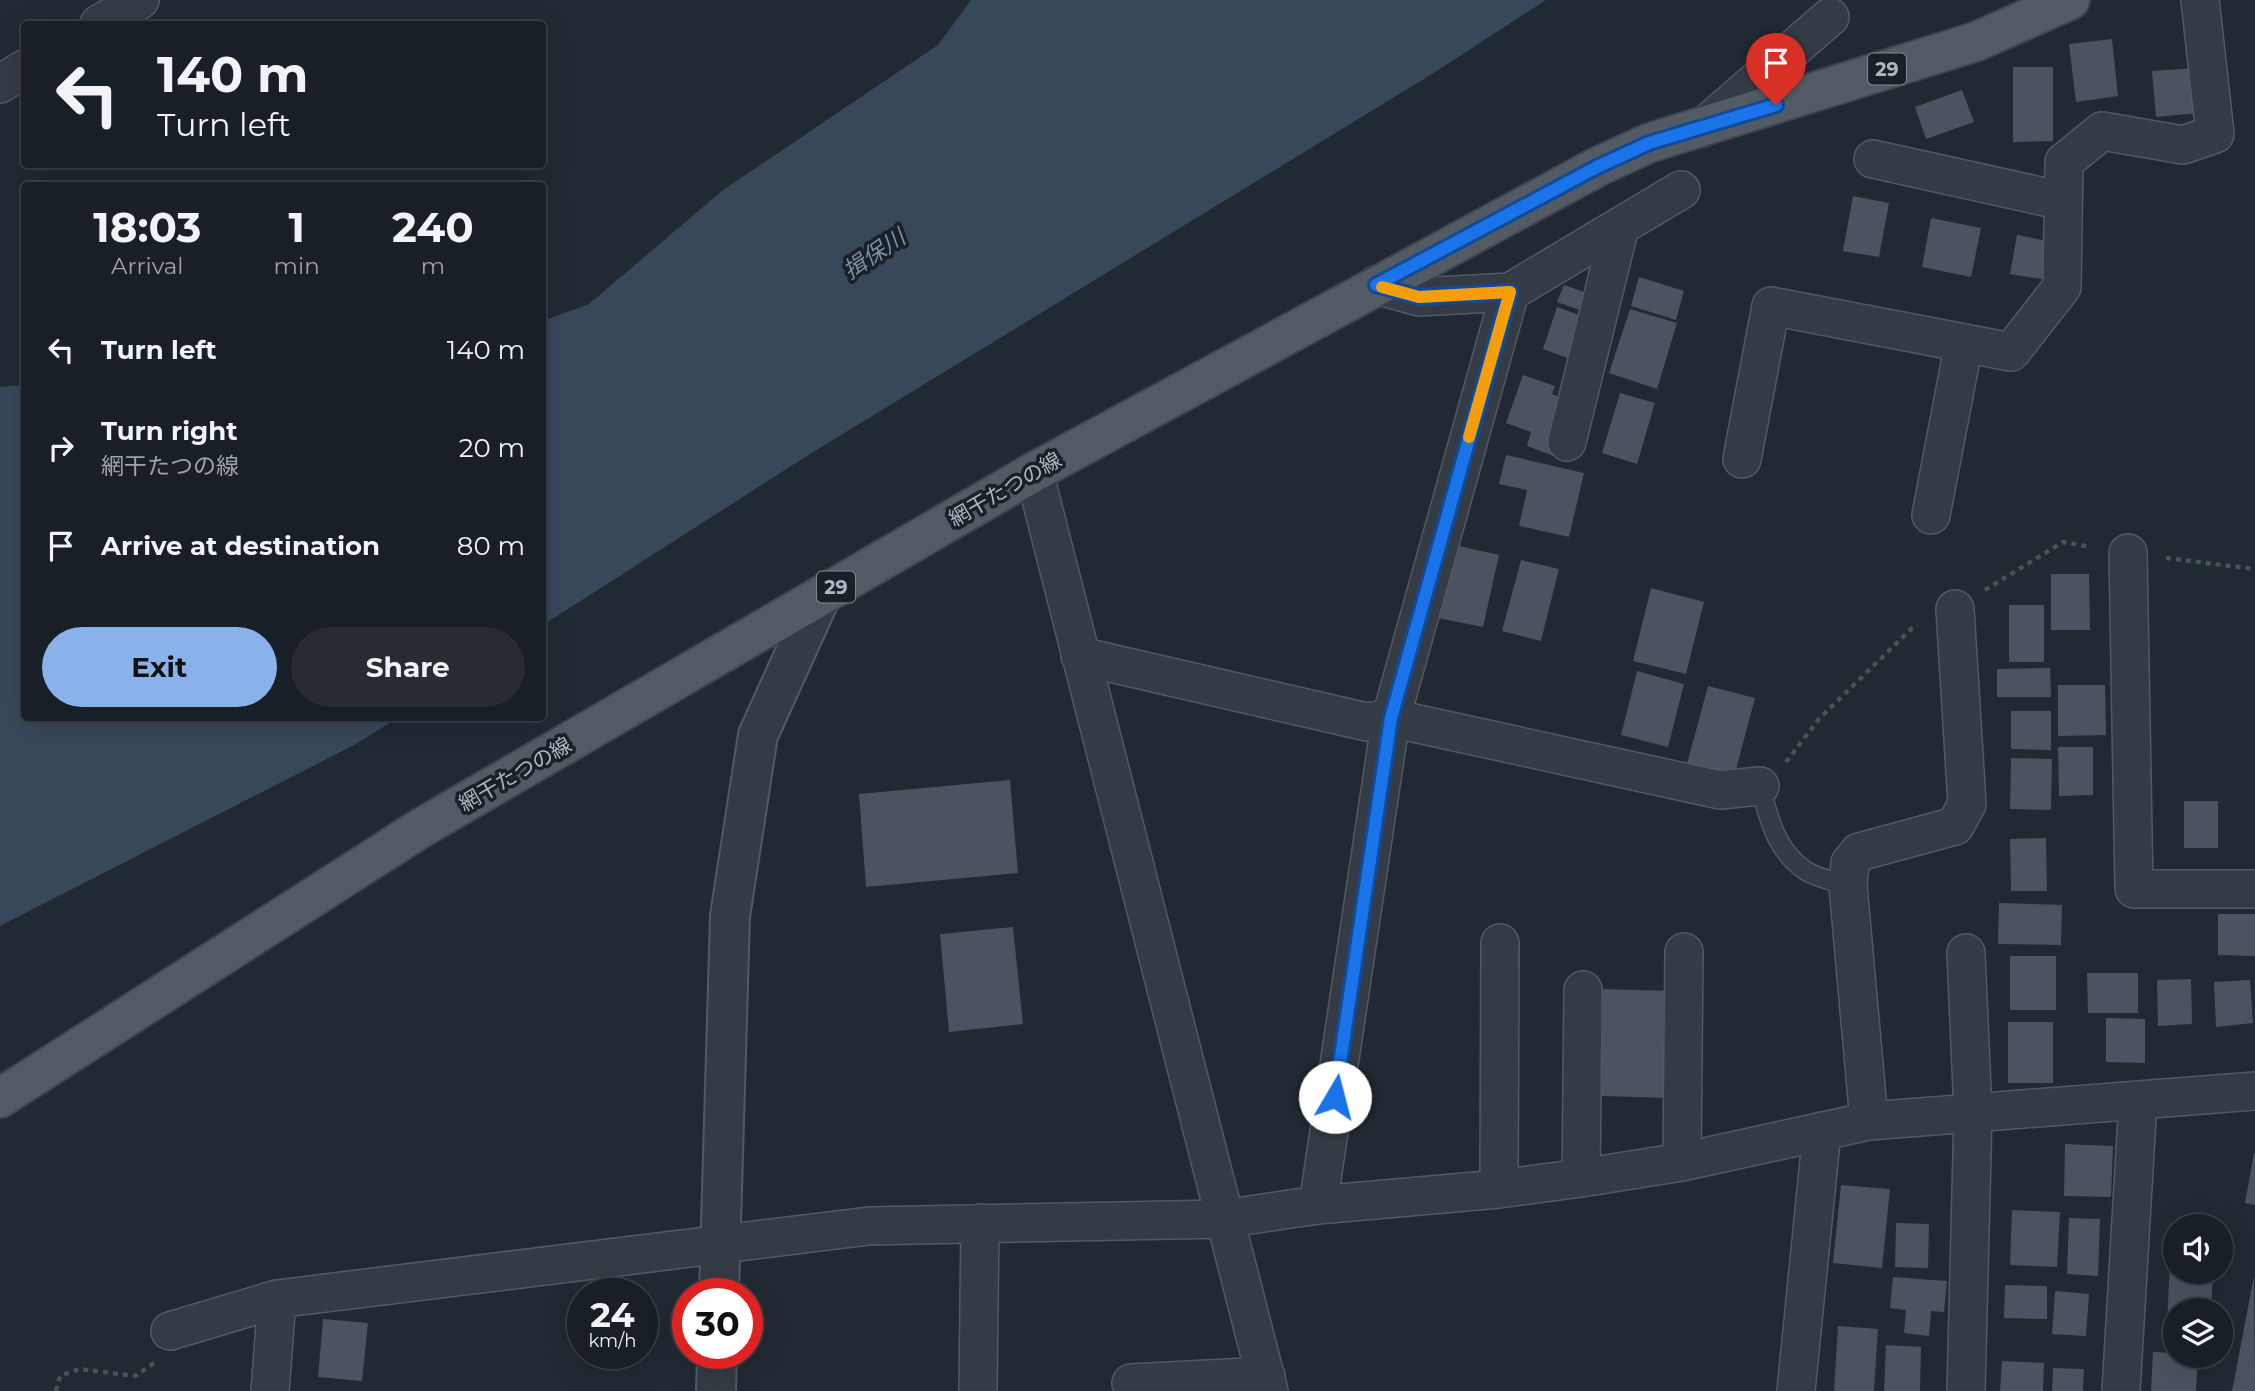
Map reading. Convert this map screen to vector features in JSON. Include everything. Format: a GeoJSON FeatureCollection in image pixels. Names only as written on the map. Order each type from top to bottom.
{"type":"FeatureCollection","features":[{"type":"Feature","properties":{"kind":"main road","name":"網干たつの線"},"geometry":{"type":"LineString","coordinates":[[0,1098],[421,828],[1034,472],[1597,167],[1649,143],[1975,41],[2070,0]]}},
{"type":"Feature","properties":{"kind":"street"},"geometry":{"type":"LineString","coordinates":[[104,21],[140,0]]}},
{"type":"Feature","properties":{"kind":"street"},"geometry":{"type":"LineString","coordinates":[[1742,458],[1771,306],[2011,352],[2062,287],[2064,162],[2102,131],[2183,145],[2215,134],[2200,0]]}},
{"type":"Feature","properties":{"kind":"street"},"geometry":{"type":"LineString","coordinates":[[1701,128],[1830,17]]}},
{"type":"Feature","properties":{"kind":"street"},"geometry":{"type":"LineString","coordinates":[[0,84],[21,71]]}},
{"type":"Feature","properties":{"kind":"street"},"geometry":{"type":"LineString","coordinates":[[1873,159],[2063,201]]}},
{"type":"Feature","properties":{"kind":"street"},"geometry":{"type":"LineString","coordinates":[[1376,285],[1419,297],[1510,292],[1681,190]]}},
{"type":"Feature","properties":{"kind":"street"},"geometry":{"type":"LineString","coordinates":[[1567,442],[1620,226]]}},
{"type":"Feature","properties":{"kind":"street"},"geometry":{"type":"LineString","coordinates":[[1318,1205],[1391,718],[1510,292]]}},
{"type":"Feature","properties":{"kind":"street"},"geometry":{"type":"LineString","coordinates":[[1931,515],[1964,343]]}},
{"type":"Feature","properties":{"kind":"street"},"geometry":{"type":"LineString","coordinates":[[1034,472],[1223,1219],[1268,1384],[1131,1384]]}},
{"type":"Feature","properties":{"kind":"street"},"geometry":{"type":"LineString","coordinates":[[2128,553],[2134,889],[2255,888]]}},
{"type":"Feature","properties":{"kind":"street"},"geometry":{"type":"LineString","coordinates":[[720,1278],[730,916],[758,735],[821,596]]}},
{"type":"Feature","properties":{"kind":"street"},"geometry":{"type":"LineString","coordinates":[[1869,1121],[1848,886],[1850,863],[1859,852],[1955,826],[1967,804],[1955,608]]}},
{"type":"Feature","properties":{"kind":"street"},"geometry":{"type":"LineString","coordinates":[[1080,656],[1367,722],[1391,718],[1720,790],[1760,786]]}},
{"type":"Feature","properties":{"kind":"street"},"geometry":{"type":"LineString","coordinates":[[1499,1189],[1500,943]]}},
{"type":"Feature","properties":{"kind":"street"},"geometry":{"type":"LineString","coordinates":[[1682,1162],[1684,952]]}},
{"type":"Feature","properties":{"kind":"street"},"geometry":{"type":"LineString","coordinates":[[1966,953],[1973,1113],[1966,1391]]}},
{"type":"Feature","properties":{"kind":"street"},"geometry":{"type":"LineString","coordinates":[[1581,1178],[1583,990]]}},
{"type":"Feature","properties":{"kind":"street"},"geometry":{"type":"LineString","coordinates":[[170,1331],[277,1299],[869,1226],[1223,1219],[1318,1205],[1499,1189],[1581,1178],[1682,1162],[1869,1121],[2255,1091]]}},
{"type":"Feature","properties":{"kind":"street"},"geometry":{"type":"LineString","coordinates":[[2121,1391],[2138,1101]]}},
{"type":"Feature","properties":{"kind":"street"},"geometry":{"type":"LineString","coordinates":[[1797,1391],[1822,1131]]}},
{"type":"Feature","properties":{"kind":"street"},"geometry":{"type":"LineString","coordinates":[[978,1391],[980,1223]]}},
{"type":"Feature","properties":{"kind":"street"},"geometry":{"type":"LineString","coordinates":[[271,1391],[277,1299]]}},
{"type":"Feature","properties":{"kind":"street"},"geometry":{"type":"LineString","coordinates":[[716,1391],[717,1369]]}},
{"type":"Feature","properties":{"kind":"lane"},"geometry":{"type":"LineString","coordinates":[[1760,786],[1769,818],[1784,853],[1808,872],[1848,886]]}},
{"type":"Feature","properties":{"kind":"path"},"geometry":{"type":"LineString","coordinates":[[1760,786],[1788,760],[1819,719],[1911,629],[1955,608],[2063,542]]}},
{"type":"Feature","properties":{"kind":"path"},"geometry":{"type":"LineString","coordinates":[[56,1391],[60,1376],[79,1369],[135,1376],[153,1366],[170,1331]]}},
{"type":"Feature","properties":{"kind":"water","name":"揖保川"},"geometry":{"type":"Polygon","coordinates":[[[971,0],[1546,0],[1432,74],[810,454],[546,623],[546,320],[589,304],[723,190],[938,45],[971,0]]]}},
{"type":"Feature","properties":{"kind":"water"},"geometry":{"type":"Polygon","coordinates":[[[21,385],[21,721],[393,721],[354,745],[0,926],[0,387],[21,385]]]}},
{"type":"Feature","properties":{"kind":"building"},"geometry":{"type":"Polygon","coordinates":[[[2112,39],[2118,96],[2076,102],[2069,44],[2112,39]]]}},
{"type":"Feature","properties":{"kind":"building"},"geometry":{"type":"Polygon","coordinates":[[[2013,67],[2053,67],[2053,141],[2013,142],[2013,67]]]}},
{"type":"Feature","properties":{"kind":"building"},"geometry":{"type":"Polygon","coordinates":[[[2196,68],[2200,113],[2156,117],[2152,71],[2196,68]]]}},
{"type":"Feature","properties":{"kind":"building"},"geometry":{"type":"Polygon","coordinates":[[[1962,90],[1974,122],[1926,139],[1915,107],[1962,90]]]}},
{"type":"Feature","properties":{"kind":"building"},"geometry":{"type":"Polygon","coordinates":[[[1853,196],[1889,203],[1879,257],[1843,251],[1853,196]]]}},
{"type":"Feature","properties":{"kind":"building"},"geometry":{"type":"Polygon","coordinates":[[[1931,218],[1981,228],[1971,277],[1922,267],[1931,218]]]}},
{"type":"Feature","properties":{"kind":"building"},"geometry":{"type":"Polygon","coordinates":[[[2017,235],[2053,242],[2047,280],[2010,274],[2017,235]]]}},
{"type":"Feature","properties":{"kind":"building"},"geometry":{"type":"Polygon","coordinates":[[[1639,277],[1684,291],[1676,320],[1631,306],[1639,277]]]}},
{"type":"Feature","properties":{"kind":"building"},"geometry":{"type":"Polygon","coordinates":[[[1564,285],[1601,298],[1594,315],[1557,302],[1564,285]]]}},
{"type":"Feature","properties":{"kind":"building"},"geometry":{"type":"Polygon","coordinates":[[[1557,307],[1596,321],[1581,363],[1543,349],[1557,307]]]}},
{"type":"Feature","properties":{"kind":"building"},"geometry":{"type":"Polygon","coordinates":[[[1630,309],[1677,323],[1657,389],[1609,373],[1630,309]]]}},
{"type":"Feature","properties":{"kind":"building"},"geometry":{"type":"Polygon","coordinates":[[[1523,375],[1555,386],[1552,394],[1570,401],[1551,455],[1527,446],[1531,432],[1506,423],[1523,375]]]}},
{"type":"Feature","properties":{"kind":"building"},"geometry":{"type":"Polygon","coordinates":[[[1620,393],[1655,403],[1637,464],[1602,453],[1620,393]]]}},
{"type":"Feature","properties":{"kind":"building"},"geometry":{"type":"Polygon","coordinates":[[[1506,455],[1584,473],[1569,537],[1519,526],[1527,490],[1499,484],[1506,455]]]}},
{"type":"Feature","properties":{"kind":"building"},"geometry":{"type":"Polygon","coordinates":[[[1454,545],[1499,555],[1483,627],[1438,618],[1454,545]]]}},
{"type":"Feature","properties":{"kind":"building"},"geometry":{"type":"Polygon","coordinates":[[[1521,560],[1559,569],[1541,641],[1502,631],[1521,560]]]}},
{"type":"Feature","properties":{"kind":"building"},"geometry":{"type":"Polygon","coordinates":[[[2051,574],[2089,574],[2090,630],[2051,630],[2051,574]]]}},
{"type":"Feature","properties":{"kind":"building"},"geometry":{"type":"Polygon","coordinates":[[[1651,588],[1704,602],[1686,674],[1633,661],[1651,588]]]}},
{"type":"Feature","properties":{"kind":"building"},"geometry":{"type":"Polygon","coordinates":[[[2009,605],[2044,605],[2044,662],[2009,662],[2009,605]]]}},
{"type":"Feature","properties":{"kind":"building"},"geometry":{"type":"Polygon","coordinates":[[[2050,668],[2051,697],[1997,697],[1997,669],[2050,668]]]}},
{"type":"Feature","properties":{"kind":"building"},"geometry":{"type":"Polygon","coordinates":[[[1637,671],[1684,684],[1668,747],[1621,735],[1637,671]]]}},
{"type":"Feature","properties":{"kind":"building"},"geometry":{"type":"Polygon","coordinates":[[[2058,685],[2105,685],[2106,735],[2058,736],[2058,685]]]}},
{"type":"Feature","properties":{"kind":"building"},"geometry":{"type":"Polygon","coordinates":[[[1708,686],[1755,698],[1734,777],[1687,764],[1708,686]]]}},
{"type":"Feature","properties":{"kind":"building"},"geometry":{"type":"Polygon","coordinates":[[[2011,711],[2051,711],[2051,750],[2011,749],[2011,711]]]}},
{"type":"Feature","properties":{"kind":"building"},"geometry":{"type":"Polygon","coordinates":[[[2058,747],[2093,747],[2093,795],[2059,796],[2058,747]]]}},
{"type":"Feature","properties":{"kind":"building"},"geometry":{"type":"Polygon","coordinates":[[[2011,758],[2052,759],[2051,810],[2010,809],[2011,758]]]}},
{"type":"Feature","properties":{"kind":"building"},"geometry":{"type":"Polygon","coordinates":[[[1010,780],[1018,873],[866,887],[859,794],[1010,780]]]}},
{"type":"Feature","properties":{"kind":"building"},"geometry":{"type":"Polygon","coordinates":[[[2184,801],[2218,801],[2218,848],[2184,848],[2184,801]]]}},
{"type":"Feature","properties":{"kind":"building"},"geometry":{"type":"Polygon","coordinates":[[[2046,838],[2047,891],[2011,891],[2010,839],[2046,838]]]}},
{"type":"Feature","properties":{"kind":"building"},"geometry":{"type":"Polygon","coordinates":[[[1999,903],[2062,905],[2061,945],[1998,944],[1999,903]]]}},
{"type":"Feature","properties":{"kind":"building"},"geometry":{"type":"Polygon","coordinates":[[[2218,914],[2255,914],[2255,956],[2218,955],[2218,914]]]}},
{"type":"Feature","properties":{"kind":"building"},"geometry":{"type":"Polygon","coordinates":[[[1013,927],[1023,1024],[949,1032],[940,934],[1013,927]]]}},
{"type":"Feature","properties":{"kind":"building"},"geometry":{"type":"Polygon","coordinates":[[[2010,956],[2056,956],[2056,1010],[2010,1010],[2010,956]]]}},
{"type":"Feature","properties":{"kind":"building"},"geometry":{"type":"Polygon","coordinates":[[[2087,973],[2138,973],[2138,1013],[2088,1013],[2087,973]]]}},
{"type":"Feature","properties":{"kind":"building"},"geometry":{"type":"Polygon","coordinates":[[[2191,979],[2192,1024],[2158,1026],[2157,980],[2191,979]]]}},
{"type":"Feature","properties":{"kind":"building"},"geometry":{"type":"Polygon","coordinates":[[[2250,980],[2253,1023],[2216,1027],[2214,982],[2250,980]]]}},
{"type":"Feature","properties":{"kind":"building"},"geometry":{"type":"Polygon","coordinates":[[[1603,989],[1672,991],[1669,1098],[1601,1096],[1603,989]]]}},
{"type":"Feature","properties":{"kind":"building"},"geometry":{"type":"Polygon","coordinates":[[[2106,1018],[2145,1019],[2145,1063],[2106,1062],[2106,1018]]]}},
{"type":"Feature","properties":{"kind":"building"},"geometry":{"type":"Polygon","coordinates":[[[2008,1022],[2053,1022],[2053,1083],[2008,1083],[2008,1022]]]}},
{"type":"Feature","properties":{"kind":"building"},"geometry":{"type":"Polygon","coordinates":[[[2065,1144],[2113,1146],[2111,1197],[2064,1196],[2065,1144]]]}},
{"type":"Feature","properties":{"kind":"building"},"geometry":{"type":"Polygon","coordinates":[[[2255,1154],[2255,1205],[2245,1203],[2255,1154]]]}},
{"type":"Feature","properties":{"kind":"building"},"geometry":{"type":"Polygon","coordinates":[[[1841,1185],[1890,1189],[1882,1268],[1833,1263],[1841,1185]]]}},
{"type":"Feature","properties":{"kind":"building"},"geometry":{"type":"Polygon","coordinates":[[[2012,1210],[2060,1212],[2057,1267],[2010,1265],[2012,1210]]]}},
{"type":"Feature","properties":{"kind":"building"},"geometry":{"type":"Polygon","coordinates":[[[2069,1218],[2100,1219],[2098,1276],[2067,1274],[2069,1218]]]}},
{"type":"Feature","properties":{"kind":"building"},"geometry":{"type":"Polygon","coordinates":[[[1896,1223],[1929,1224],[1928,1268],[1895,1267],[1896,1223]]]}},
{"type":"Feature","properties":{"kind":"building"},"geometry":{"type":"Polygon","coordinates":[[[2254,1276],[2255,1391],[2232,1391],[2254,1276]]]}},
{"type":"Feature","properties":{"kind":"building"},"geometry":{"type":"Polygon","coordinates":[[[1893,1277],[1947,1281],[1944,1312],[1931,1311],[1929,1336],[1904,1333],[1906,1310],[1890,1308],[1893,1277]]]}},
{"type":"Feature","properties":{"kind":"building"},"geometry":{"type":"Polygon","coordinates":[[[2169,1284],[2212,1284],[2212,1298],[2168,1298],[2169,1284]]]}},
{"type":"Feature","properties":{"kind":"building"},"geometry":{"type":"Polygon","coordinates":[[[2005,1285],[2047,1286],[2047,1319],[2004,1318],[2005,1285]]]}},
{"type":"Feature","properties":{"kind":"building"},"geometry":{"type":"Polygon","coordinates":[[[2055,1291],[2089,1294],[2086,1336],[2052,1334],[2055,1291]]]}},
{"type":"Feature","properties":{"kind":"building"},"geometry":{"type":"Polygon","coordinates":[[[323,1319],[368,1323],[362,1381],[318,1377],[323,1319]]]}},
{"type":"Feature","properties":{"kind":"building"},"geometry":{"type":"Polygon","coordinates":[[[1838,1326],[1878,1329],[1874,1391],[1834,1391],[1838,1326]]]}},
{"type":"Feature","properties":{"kind":"building"},"geometry":{"type":"Polygon","coordinates":[[[1886,1345],[1921,1347],[1920,1391],[1884,1391],[1886,1345]]]}},
{"type":"Feature","properties":{"kind":"building"},"geometry":{"type":"Polygon","coordinates":[[[2153,1352],[2163,1352],[2163,1368],[2197,1368],[2196,1391],[2151,1391],[2153,1352]]]}},
{"type":"Feature","properties":{"kind":"building"},"geometry":{"type":"Polygon","coordinates":[[[2002,1361],[2044,1363],[2043,1391],[2000,1391],[2002,1361]]]}},
{"type":"Feature","properties":{"kind":"building"},"geometry":{"type":"Polygon","coordinates":[[[2053,1368],[2084,1369],[2083,1391],[2052,1391],[2053,1368]]]}},
{"type":"Feature","properties":{"kind":"slow traffic"},"geometry":{"type":"LineString","coordinates":[[1382,287],[1419,297],[1510,292],[1469,437]]}},
{"type":"Feature","properties":{"kind":"route"},"geometry":{"type":"LineString","coordinates":[[1335,1097],[1391,718],[1510,292],[1419,297],[1376,285],[1597,167],[1649,143],[1776,105]]}}]}
